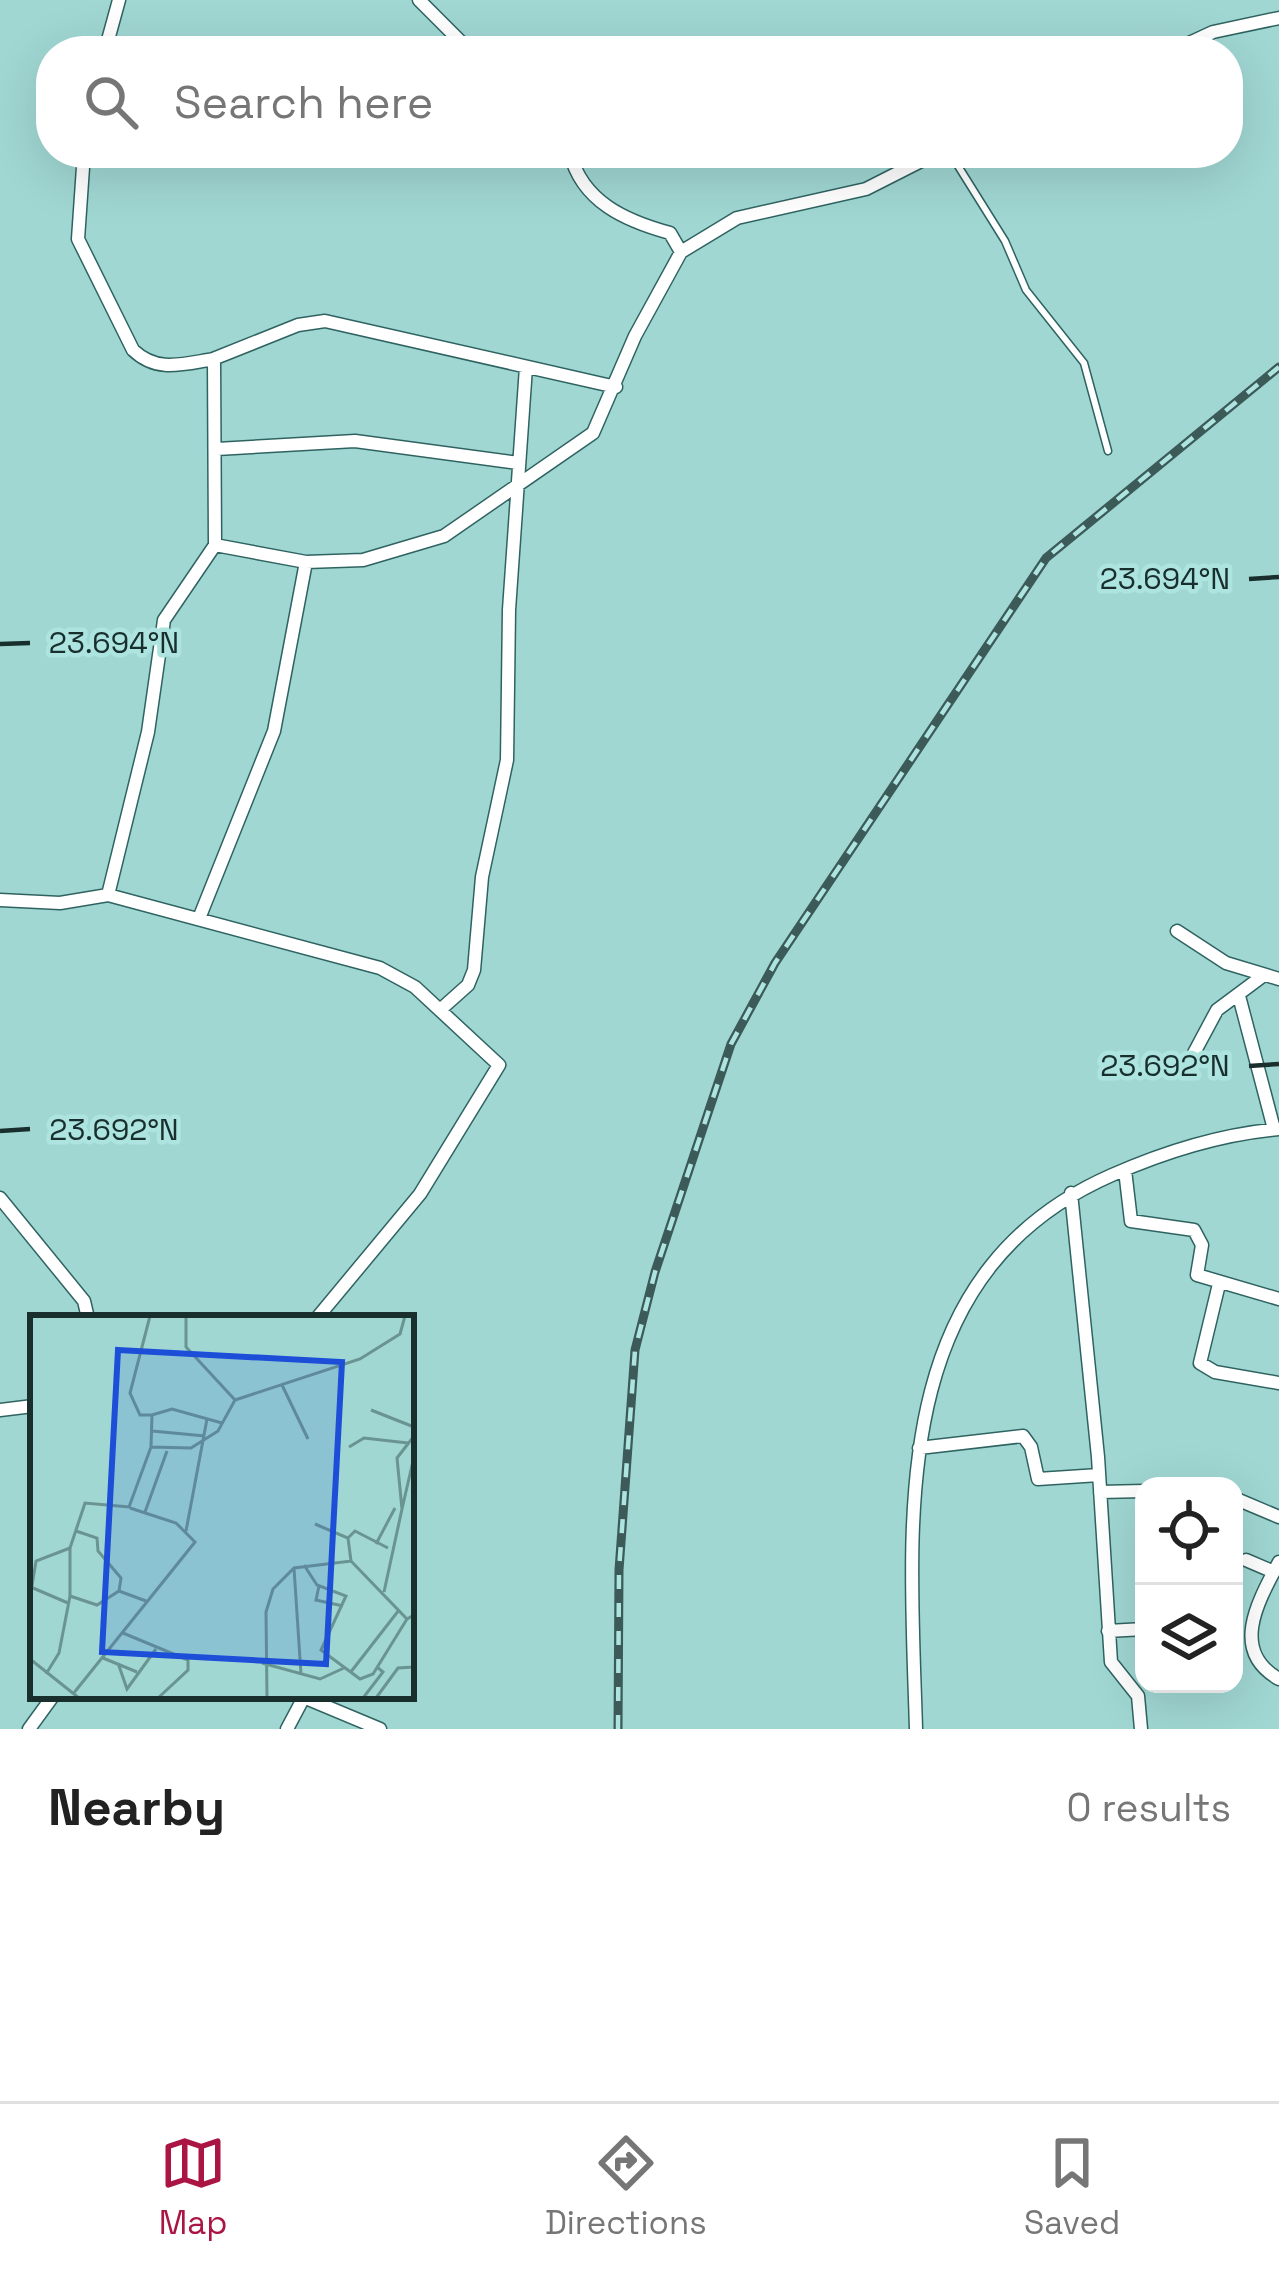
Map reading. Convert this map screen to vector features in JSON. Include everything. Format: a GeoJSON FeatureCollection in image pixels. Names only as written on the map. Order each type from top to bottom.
{"type":"FeatureCollection","features":[{"type":"Feature","properties":{"kind":"street"},"geometry":{"type":"LineString","coordinates":[[109,36],[119,0]]}},
{"type":"Feature","properties":{"kind":"street"},"geometry":{"type":"LineString","coordinates":[[419,0],[455,36]]}},
{"type":"Feature","properties":{"kind":"street"},"geometry":{"type":"LineString","coordinates":[[1204,36],[1279,18]]}},
{"type":"Feature","properties":{"kind":"street"},"geometry":{"type":"LineString","coordinates":[[83,168],[78,239],[133,350],[146,363],[163,367],[213,359],[298,325],[325,321],[616,387]]}},
{"type":"Feature","properties":{"kind":"street"},"geometry":{"type":"LineString","coordinates":[[577,168],[586,187],[619,217],[670,233],[681,252]]}},
{"type":"Feature","properties":{"kind":"street"},"geometry":{"type":"LineString","coordinates":[[215,544],[306,562],[364,560],[421,547],[517,488],[592,433],[635,336],[681,252],[737,218],[866,189],[907,168]]}},
{"type":"Feature","properties":{"kind":"street"},"geometry":{"type":"LineString","coordinates":[[108,895],[148,732],[164,620],[215,544],[213,359]]}},
{"type":"Feature","properties":{"kind":"street"},"geometry":{"type":"LineString","coordinates":[[440,1010],[468,986],[474,970],[482,877],[507,760],[526,367]]}},
{"type":"Feature","properties":{"kind":"street"},"geometry":{"type":"LineString","coordinates":[[217,449],[355,441],[518,464]]}},
{"type":"Feature","properties":{"kind":"street"},"geometry":{"type":"LineString","coordinates":[[200,916],[274,731],[306,562]]}},
{"type":"Feature","properties":{"kind":"street"},"geometry":{"type":"LineString","coordinates":[[0,901],[60,903],[108,895],[380,968],[416,987],[494,1056],[497,1073],[420,1194],[319,1315]]}},
{"type":"Feature","properties":{"kind":"street"},"geometry":{"type":"LineString","coordinates":[[1177,931],[1226,963],[1279,980]]}},
{"type":"Feature","properties":{"kind":"street"},"geometry":{"type":"LineString","coordinates":[[1194,1053],[1210,1019],[1264,975]]}},
{"type":"Feature","properties":{"kind":"street"},"geometry":{"type":"LineString","coordinates":[[916,1729],[911,1516],[919,1448],[955,1316],[1022,1229],[1071,1193],[1125,1170],[1243,1132],[1277,1129],[1239,996]]}},
{"type":"Feature","properties":{"kind":"street"},"geometry":{"type":"LineString","coordinates":[[1125,1170],[1131,1221],[1194,1230],[1202,1245],[1197,1275],[1279,1299]]}},
{"type":"Feature","properties":{"kind":"street"},"geometry":{"type":"LineString","coordinates":[[1071,1193],[1099,1475],[1111,1662],[1138,1696],[1141,1729]]}},
{"type":"Feature","properties":{"kind":"street"},"geometry":{"type":"LineString","coordinates":[[0,1198],[84,1301],[87,1315]]}},
{"type":"Feature","properties":{"kind":"street"},"geometry":{"type":"LineString","coordinates":[[1219,1284],[1200,1363],[1205,1370],[1279,1383]]}},
{"type":"Feature","properties":{"kind":"street"},"geometry":{"type":"LineString","coordinates":[[0,1410],[30,1406]]}},
{"type":"Feature","properties":{"kind":"street"},"geometry":{"type":"LineString","coordinates":[[919,1448],[1023,1436],[1031,1447],[1032,1470],[1038,1479],[1099,1475]]}},
{"type":"Feature","properties":{"kind":"street"},"geometry":{"type":"LineString","coordinates":[[1100,1492],[1135,1491]]}},
{"type":"Feature","properties":{"kind":"street"},"geometry":{"type":"LineString","coordinates":[[1243,1502],[1279,1516]]}},
{"type":"Feature","properties":{"kind":"street"},"geometry":{"type":"LineString","coordinates":[[1246,1560],[1276,1567],[1249,1633],[1255,1661],[1279,1679]]}},
{"type":"Feature","properties":{"kind":"street"},"geometry":{"type":"LineString","coordinates":[[1108,1630],[1135,1629]]}},
{"type":"Feature","properties":{"kind":"street"},"geometry":{"type":"LineString","coordinates":[[1243,1633],[1249,1633]]}},
{"type":"Feature","properties":{"kind":"street"},"geometry":{"type":"LineString","coordinates":[[29,1729],[51,1699]]}},
{"type":"Feature","properties":{"kind":"street"},"geometry":{"type":"LineString","coordinates":[[286,1729],[302,1699]]}},
{"type":"Feature","properties":{"kind":"street"},"geometry":{"type":"LineString","coordinates":[[308,1699],[380,1729]]}},
{"type":"Feature","properties":{"kind":"lane"},"geometry":{"type":"LineString","coordinates":[[960,168],[990,214],[1026,290],[1084,363],[1108,451]]}},
{"type":"Feature","properties":{"kind":"railway"},"geometry":{"type":"LineString","coordinates":[[618,1729],[619,1570],[635,1350],[655,1272],[731,1044],[775,963],[1046,558],[1279,367]]}}]}
